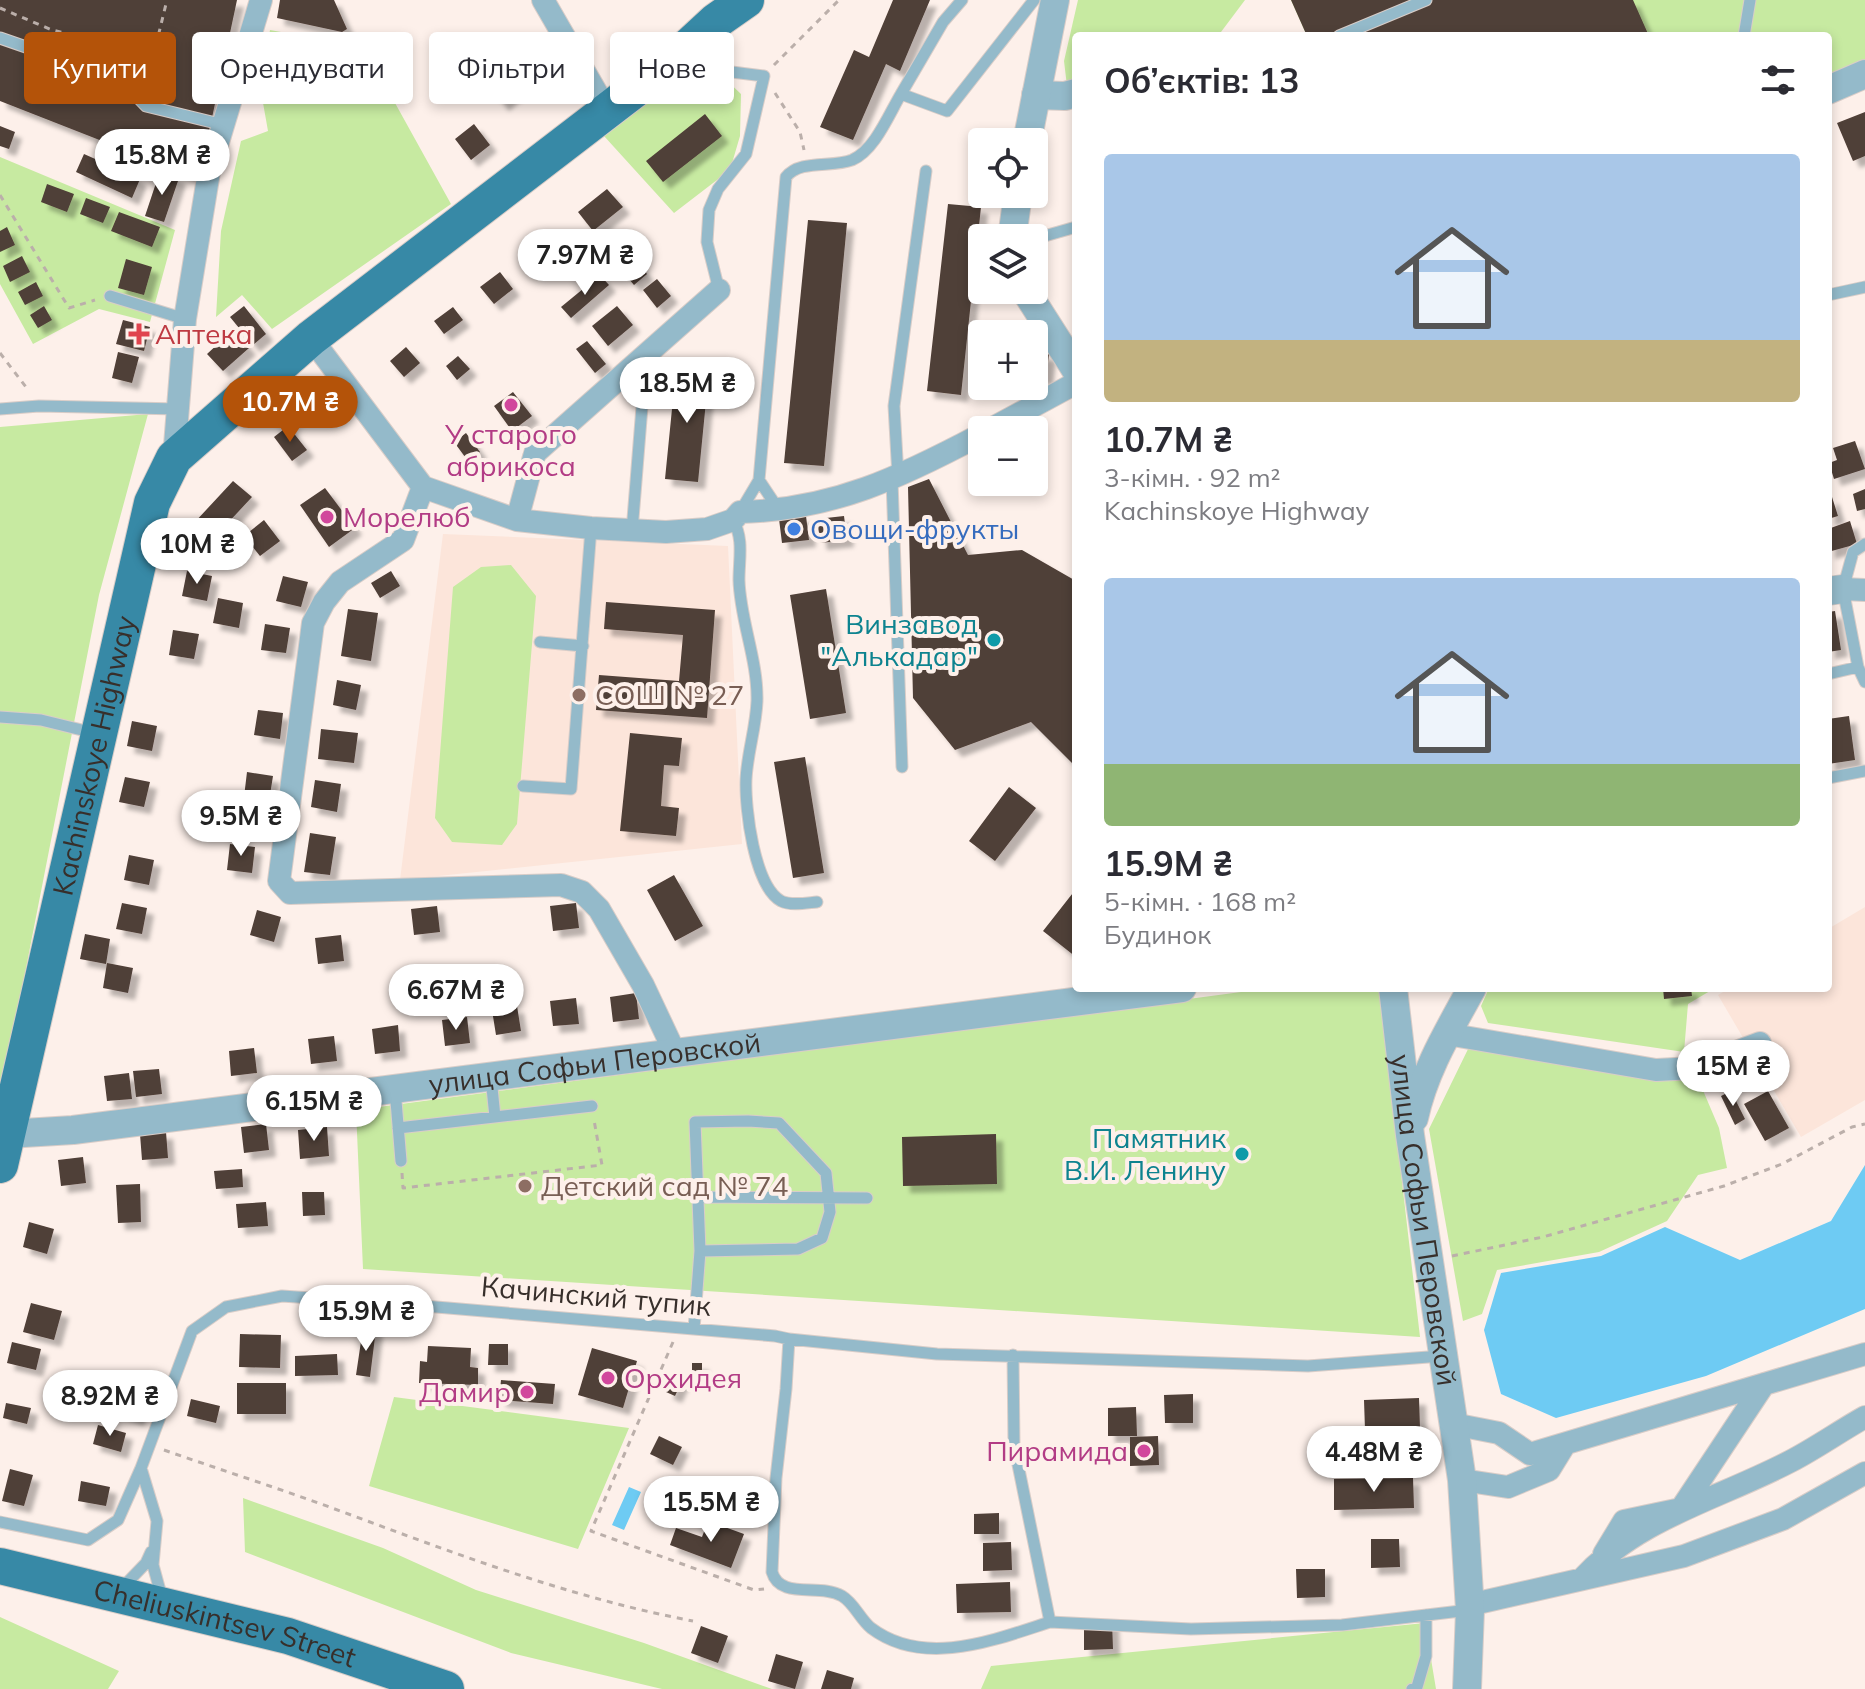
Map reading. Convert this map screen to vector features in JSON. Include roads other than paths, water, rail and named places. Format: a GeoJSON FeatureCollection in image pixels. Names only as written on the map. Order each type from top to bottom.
{"type":"FeatureCollection","features":[{"type":"Feature","properties":{"kind":"main road","name":"Kachinskoye Highway"},"geometry":{"type":"LineString","coordinates":[[704,32],[743,1]]}},
{"type":"Feature","properties":{"kind":"main road","name":"Kachinskoye Highway"},"geometry":{"type":"LineString","coordinates":[[4,1150],[152,503],[174,458],[311,338],[613,104]]}},
{"type":"Feature","properties":{"kind":"main road","name":"Cheliuskintsev Street"},"geometry":{"type":"LineString","coordinates":[[0,1566],[288,1636],[446,1689]]}},
{"type":"Feature","properties":{"kind":"street"},"geometry":{"type":"LineString","coordinates":[[174,458],[185,319],[209,172],[261,0]]}},
{"type":"Feature","properties":{"kind":"street"},"geometry":{"type":"LineString","coordinates":[[543,0],[606,109]]}},
{"type":"Feature","properties":{"kind":"street"},"geometry":{"type":"LineString","coordinates":[[1030,128],[1055,0]]}},
{"type":"Feature","properties":{"kind":"street"},"geometry":{"type":"LineString","coordinates":[[1832,88],[1865,74]]}},
{"type":"Feature","properties":{"kind":"street"},"geometry":{"type":"LineString","coordinates":[[1036,95],[1072,94]]}},
{"type":"Feature","properties":{"kind":"street"},"geometry":{"type":"LineString","coordinates":[[517,520],[535,453],[719,290]]}},
{"type":"Feature","properties":{"kind":"street"},"geometry":{"type":"LineString","coordinates":[[1034,304],[1072,364]]}},
{"type":"Feature","properties":{"kind":"street"},"geometry":{"type":"LineString","coordinates":[[311,338],[423,487],[517,520],[632,531],[707,529],[736,516],[780,511],[842,497],[895,479],[968,441]]}},
{"type":"Feature","properties":{"kind":"street"},"geometry":{"type":"LineString","coordinates":[[1015,416],[1072,385]]}},
{"type":"Feature","properties":{"kind":"street"},"geometry":{"type":"LineString","coordinates":[[423,487],[403,540],[340,582],[313,623],[279,881],[290,893],[561,885],[582,892],[599,909],[643,985],[675,1053]]}},
{"type":"Feature","properties":{"kind":"street","name":"улица Софьи Перовской"},"geometry":{"type":"LineString","coordinates":[[4,1150],[73,1130],[1151,992]]}},
{"type":"Feature","properties":{"kind":"street","name":"улица Софьи Перовской"},"geometry":{"type":"LineString","coordinates":[[1393,992],[1410,1135],[1462,1480],[1469,1607],[1467,1689]]}},
{"type":"Feature","properties":{"kind":"street"},"geometry":{"type":"LineString","coordinates":[[1410,1135],[1418,1098],[1470,992]]}},
{"type":"Feature","properties":{"kind":"street"},"geometry":{"type":"LineString","coordinates":[[1447,1034],[1656,1070],[1694,1068],[1760,1043]]}},
{"type":"Feature","properties":{"kind":"street"},"geometry":{"type":"LineString","coordinates":[[1453,1424],[1499,1433],[1530,1454],[1865,1354]]}},
{"type":"Feature","properties":{"kind":"street"},"geometry":{"type":"LineString","coordinates":[[1681,1509],[1764,1384]]}},
{"type":"Feature","properties":{"kind":"street"},"geometry":{"type":"LineString","coordinates":[[1582,1579],[1603,1556],[1624,1521],[1681,1509],[1791,1462],[1865,1417]]}},
{"type":"Feature","properties":{"kind":"street"},"geometry":{"type":"LineString","coordinates":[[1462,1480],[1508,1487],[1549,1470],[1565,1444]]}},
{"type":"Feature","properties":{"kind":"street"},"geometry":{"type":"LineString","coordinates":[[1469,1607],[1684,1556],[1783,1519],[1865,1473]]}},
{"type":"Feature","properties":{"kind":"lane"},"geometry":{"type":"LineString","coordinates":[[817,902],[793,904],[780,900],[760,873],[750,824],[746,782],[757,701],[739,583],[740,538],[736,516],[759,480],[786,177],[789,172],[808,166],[851,160],[862,153],[943,22],[962,0]]}},
{"type":"Feature","properties":{"kind":"lane"},"geometry":{"type":"LineString","coordinates":[[901,94],[947,111],[1034,0]]}},
{"type":"Feature","properties":{"kind":"lane"},"geometry":{"type":"LineString","coordinates":[[1349,32],[1426,0]]}},
{"type":"Feature","properties":{"kind":"lane"},"geometry":{"type":"LineString","coordinates":[[1745,32],[1750,0]]}},
{"type":"Feature","properties":{"kind":"lane"},"geometry":{"type":"LineString","coordinates":[[0,38],[121,80],[146,106],[224,125]]}},
{"type":"Feature","properties":{"kind":"lane"},"geometry":{"type":"LineString","coordinates":[[719,290],[707,242],[709,210],[718,189],[746,154],[764,76],[734,72]]}},
{"type":"Feature","properties":{"kind":"lane"},"geometry":{"type":"LineString","coordinates":[[902,767],[894,406],[926,171]]}},
{"type":"Feature","properties":{"kind":"lane"},"geometry":{"type":"LineString","coordinates":[[1048,235],[1072,228]]}},
{"type":"Feature","properties":{"kind":"lane"},"geometry":{"type":"LineString","coordinates":[[1832,294],[1865,287]]}},
{"type":"Feature","properties":{"kind":"lane"},"geometry":{"type":"LineString","coordinates":[[110,296],[185,319]]}},
{"type":"Feature","properties":{"kind":"lane"},"geometry":{"type":"LineString","coordinates":[[632,531],[644,382]]}},
{"type":"Feature","properties":{"kind":"lane"},"geometry":{"type":"LineString","coordinates":[[0,409],[39,406],[179,409]]}},
{"type":"Feature","properties":{"kind":"lane"},"geometry":{"type":"LineString","coordinates":[[759,480],[780,511]]}},
{"type":"Feature","properties":{"kind":"lane"},"geometry":{"type":"LineString","coordinates":[[523,786],[571,789],[591,528]]}},
{"type":"Feature","properties":{"kind":"lane"},"geometry":{"type":"LineString","coordinates":[[1865,544],[1853,552],[1845,590],[1858,667],[1865,682]]}},
{"type":"Feature","properties":{"kind":"lane"},"geometry":{"type":"LineString","coordinates":[[540,642],[583,646]]}},
{"type":"Feature","properties":{"kind":"lane"},"geometry":{"type":"LineString","coordinates":[[1832,673],[1858,667]]}},
{"type":"Feature","properties":{"kind":"lane"},"geometry":{"type":"LineString","coordinates":[[0,717],[41,720],[99,734]]}},
{"type":"Feature","properties":{"kind":"lane"},"geometry":{"type":"LineString","coordinates":[[1832,777],[1865,771]]}},
{"type":"Feature","properties":{"kind":"lane"},"geometry":{"type":"LineString","coordinates":[[491,1076],[495,1117]]}},
{"type":"Feature","properties":{"kind":"lane"},"geometry":{"type":"LineString","coordinates":[[395,1089],[401,1161]]}},
{"type":"Feature","properties":{"kind":"lane"},"geometry":{"type":"LineString","coordinates":[[398,1128],[592,1106]]}},
{"type":"Feature","properties":{"kind":"lane"},"geometry":{"type":"LineString","coordinates":[[694,1329],[700,1251],[695,1122],[779,1123],[826,1173],[830,1212],[822,1238],[798,1249],[700,1251]]}},
{"type":"Feature","properties":{"kind":"lane"},"geometry":{"type":"LineString","coordinates":[[699,1197],[867,1198]]}},
{"type":"Feature","properties":{"kind":"lane","name":"Качинский тупик"},"geometry":{"type":"LineString","coordinates":[[0,1522],[88,1540],[118,1520],[141,1468],[192,1331],[226,1307],[282,1296],[775,1336],[937,1354],[1308,1366],[1443,1356]]}},
{"type":"Feature","properties":{"kind":"lane"},"geometry":{"type":"LineString","coordinates":[[789,1339],[776,1478],[774,1582],[782,1588],[842,1595],[869,1627],[893,1641],[923,1647],[957,1647],[990,1641],[1050,1622],[1191,1629],[1342,1625],[1469,1607]]}},
{"type":"Feature","properties":{"kind":"lane"},"geometry":{"type":"LineString","coordinates":[[1013,1355],[1014,1445],[1050,1622]]}},
{"type":"Feature","properties":{"kind":"lane"},"geometry":{"type":"LineString","coordinates":[[141,1468],[157,1521],[153,1565],[164,1606]]}},
{"type":"Feature","properties":{"kind":"lane"},"geometry":{"type":"LineString","coordinates":[[116,1594],[146,1563],[155,1544]]}},
{"type":"Feature","properties":{"kind":"lane"},"geometry":{"type":"LineString","coordinates":[[1412,1689],[1417,1687],[1426,1656],[1426,1615]]}},
{"type":"Feature","properties":{"kind":"water"},"geometry":{"type":"Polygon","coordinates":[[[1865,1165],[1865,1309],[1706,1376],[1556,1418],[1501,1394],[1484,1330],[1501,1273],[1601,1256],[1665,1227],[1740,1260],[1831,1221],[1865,1165]]]}},
{"type":"Feature","properties":{"kind":"water"},"geometry":{"type":"Polygon","coordinates":[[[629,1487],[641,1492],[624,1530],[612,1525],[629,1487]]]}},
{"type":"Feature","properties":{"kind":"place","name":"Аптека"},"geometry":{"type":"Point","coordinates":[139,334]}},
{"type":"Feature","properties":{"kind":"place","name":"У старого абрикоса"},"geometry":{"type":"Point","coordinates":[511,405]}},
{"type":"Feature","properties":{"kind":"place","name":"Морелюб"},"geometry":{"type":"Point","coordinates":[327,517]}},
{"type":"Feature","properties":{"kind":"place","name":"Овощи-фрукты"},"geometry":{"type":"Point","coordinates":[794,529]}},
{"type":"Feature","properties":{"kind":"place","name":"Винзавод \"Алькадар\""},"geometry":{"type":"Point","coordinates":[994,640]}},
{"type":"Feature","properties":{"kind":"place","name":"СОШ № 27"},"geometry":{"type":"Point","coordinates":[579,695]}},
{"type":"Feature","properties":{"kind":"place","name":"Памятник В.И. Ленину"},"geometry":{"type":"Point","coordinates":[1242,1154]}},
{"type":"Feature","properties":{"kind":"place","name":"Детский сад № 74"},"geometry":{"type":"Point","coordinates":[525,1186]}},
{"type":"Feature","properties":{"kind":"place","name":"Орхидея"},"geometry":{"type":"Point","coordinates":[608,1378]}},
{"type":"Feature","properties":{"kind":"place","name":"Дамир"},"geometry":{"type":"Point","coordinates":[527,1392]}},
{"type":"Feature","properties":{"kind":"place","name":"Пирамида"},"geometry":{"type":"Point","coordinates":[1144,1451]}}]}
